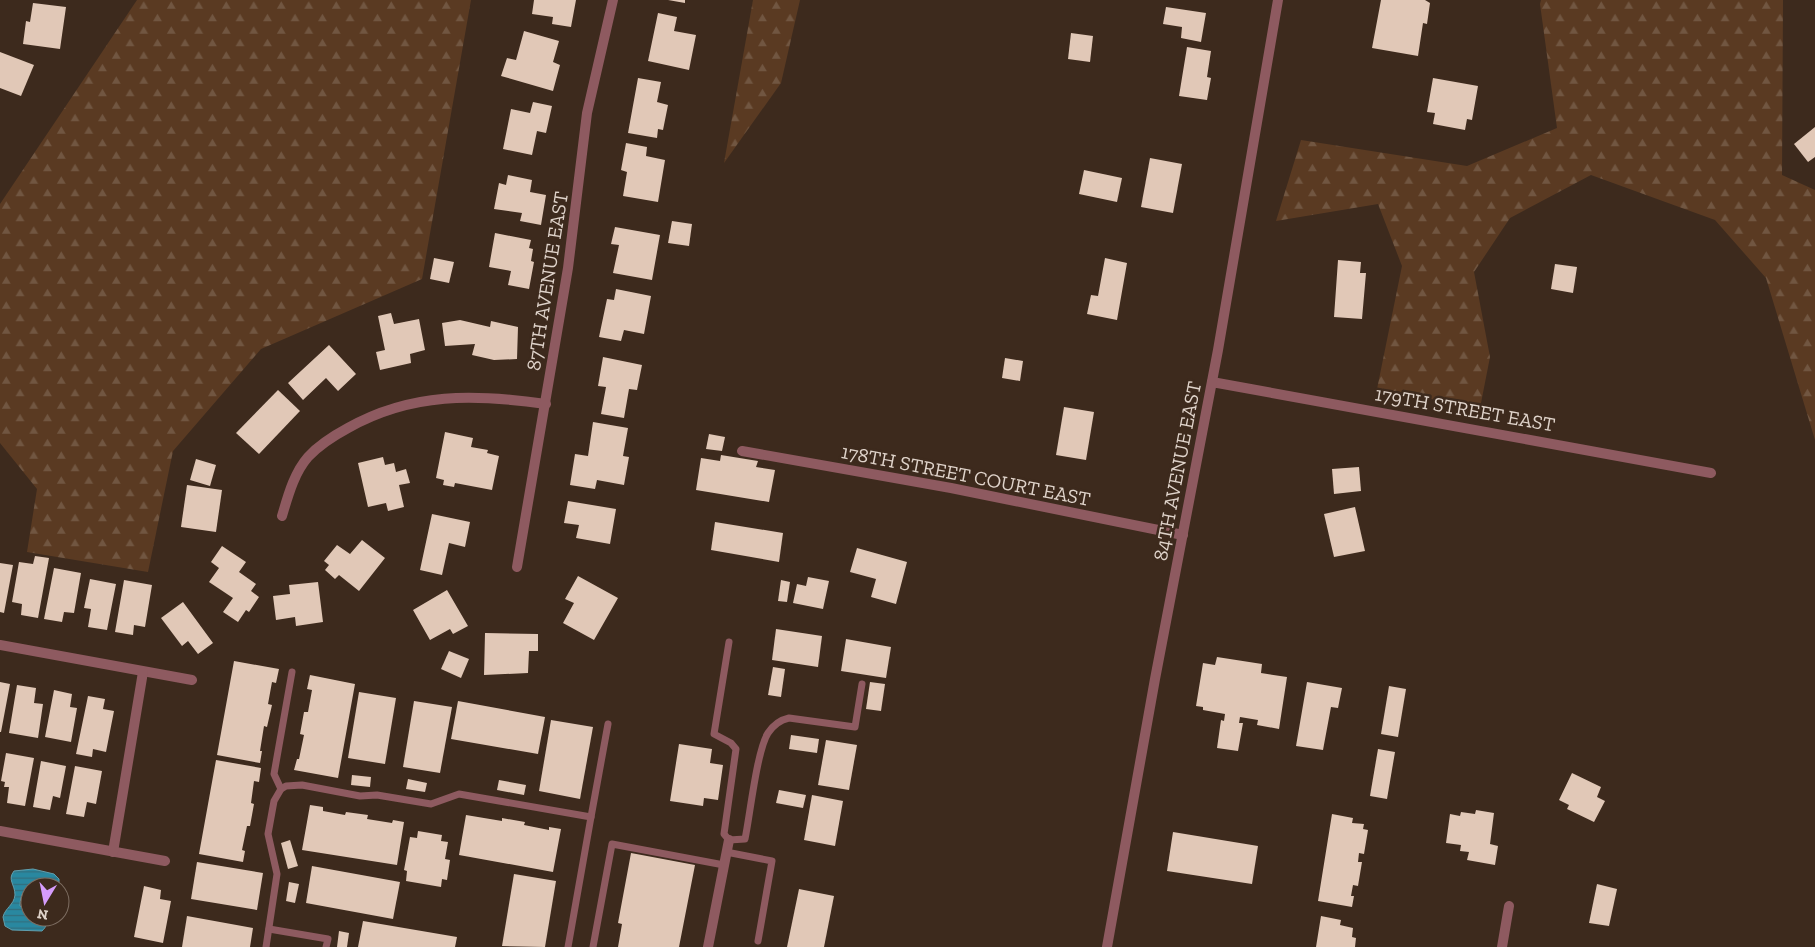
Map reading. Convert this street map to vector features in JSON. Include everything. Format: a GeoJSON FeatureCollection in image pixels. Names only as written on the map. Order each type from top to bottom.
{"type":"FeatureCollection","features":[{"type":"Feature","properties":{"kind":"street","name":"87TH AVENUE EAST"},"geometry":{"type":"LineString","coordinates":[[517,567],[568,268],[587,113],[613,0]]}},
{"type":"Feature","properties":{"kind":"street","name":"84TH AVENUE EAST"},"geometry":{"type":"LineString","coordinates":[[1107,947],[1212,382],[1278,0]]}},
{"type":"Feature","properties":{"kind":"street","name":"179TH STREET EAST"},"geometry":{"type":"LineString","coordinates":[[1212,382],[1711,473]]}},
{"type":"Feature","properties":{"kind":"street"},"geometry":{"type":"LineString","coordinates":[[282,516],[293,481],[308,457],[338,433],[370,415],[403,404],[451,398],[496,397],[546,404]]}},
{"type":"Feature","properties":{"kind":"street","name":"178TH STREET COURT EAST"},"geometry":{"type":"LineString","coordinates":[[742,451],[951,488],[1183,535]]}},
{"type":"Feature","properties":{"kind":"street"},"geometry":{"type":"LineString","coordinates":[[0,645],[192,680]]}},
{"type":"Feature","properties":{"kind":"street"},"geometry":{"type":"LineString","coordinates":[[113,852],[143,672]]}},
{"type":"Feature","properties":{"kind":"street"},"geometry":{"type":"LineString","coordinates":[[0,831],[164,861]]}},
{"type":"Feature","properties":{"kind":"street"},"geometry":{"type":"LineString","coordinates":[[708,947],[729,840]]}},
{"type":"Feature","properties":{"kind":"street"},"geometry":{"type":"LineString","coordinates":[[1502,947],[1509,906]]}},
{"type":"Feature","properties":{"kind":"lane"},"geometry":{"type":"LineString","coordinates":[[729,642],[714,734],[731,743],[736,749],[724,834],[729,840],[745,839],[764,743],[774,726],[782,720],[790,718],[855,728],[862,684]]}},
{"type":"Feature","properties":{"kind":"lane"},"geometry":{"type":"LineString","coordinates":[[281,789],[274,774],[292,672]]}},
{"type":"Feature","properties":{"kind":"lane"},"geometry":{"type":"LineString","coordinates":[[568,947],[608,724]]}},
{"type":"Feature","properties":{"kind":"lane"},"geometry":{"type":"LineString","coordinates":[[266,947],[277,874],[268,834],[274,801],[281,789],[294,785],[360,796],[377,795],[430,804],[459,794],[591,817]]}},
{"type":"Feature","properties":{"kind":"lane"},"geometry":{"type":"LineString","coordinates":[[593,947],[612,844],[724,865]]}},
{"type":"Feature","properties":{"kind":"lane"},"geometry":{"type":"LineString","coordinates":[[726,852],[772,861],[758,941]]}},
{"type":"Feature","properties":{"kind":"lane"},"geometry":{"type":"LineString","coordinates":[[269,928],[328,939],[326,947]]}},
{"type":"Feature","properties":{"kind":"green space"},"geometry":{"type":"Polygon","coordinates":[[[137,0],[471,0],[422,279],[261,349],[173,451],[148,572],[27,552],[37,489],[0,443],[0,204],[137,0]]]}},
{"type":"Feature","properties":{"kind":"green space"},"geometry":{"type":"Polygon","coordinates":[[[753,0],[800,0],[781,83],[724,163],[753,0]]]}},
{"type":"Feature","properties":{"kind":"green space"},"geometry":{"type":"Polygon","coordinates":[[[1541,0],[1783,0],[1782,175],[1815,190],[1815,440],[1766,278],[1715,220],[1591,175],[1510,218],[1474,272],[1490,357],[1480,408],[1377,389],[1402,266],[1378,204],[1276,221],[1301,140],[1467,166],[1557,128],[1541,0]]]}},
{"type":"Feature","properties":{"kind":"water"},"geometry":{"type":"Polygon","coordinates":[[[33,869],[54,874],[57,877],[20,877],[20,927],[45,927],[42,931],[12,930],[5,926],[3,917],[15,895],[11,880],[14,871],[33,869]]]}},
{"type":"Feature","properties":{"kind":"building"},"geometry":{"type":"Polygon","coordinates":[[[534,0],[576,0],[571,27],[552,24],[553,17],[532,14],[534,0]]]}},
{"type":"Feature","properties":{"kind":"building"},"geometry":{"type":"Polygon","coordinates":[[[668,0],[685,0],[685,3],[668,0]]]}},
{"type":"Feature","properties":{"kind":"building"},"geometry":{"type":"Polygon","coordinates":[[[1381,0],[1425,0],[1430,3],[1427,24],[1423,23],[1418,56],[1372,48],[1381,0]]]}},
{"type":"Feature","properties":{"kind":"building"},"geometry":{"type":"Polygon","coordinates":[[[33,3],[66,7],[60,49],[23,44],[26,21],[30,22],[33,3]]]}},
{"type":"Feature","properties":{"kind":"building"},"geometry":{"type":"Polygon","coordinates":[[[1166,7],[1206,13],[1201,42],[1181,38],[1182,27],[1163,24],[1166,7]]]}},
{"type":"Feature","properties":{"kind":"building"},"geometry":{"type":"Polygon","coordinates":[[[658,13],[677,17],[674,31],[696,35],[689,70],[648,61],[658,13]]]}},
{"type":"Feature","properties":{"kind":"building"},"geometry":{"type":"Polygon","coordinates":[[[524,31],[559,41],[553,62],[560,65],[553,91],[501,76],[507,58],[516,60],[524,31]]]}},
{"type":"Feature","properties":{"kind":"building"},"geometry":{"type":"Polygon","coordinates":[[[1071,33],[1093,36],[1090,62],[1068,59],[1071,33]]]}},
{"type":"Feature","properties":{"kind":"building"},"geometry":{"type":"Polygon","coordinates":[[[1187,47],[1211,51],[1207,77],[1211,78],[1207,100],[1179,96],[1187,47]]]}},
{"type":"Feature","properties":{"kind":"building"},"geometry":{"type":"Polygon","coordinates":[[[0,52],[34,65],[21,96],[0,88],[0,52]]]}},
{"type":"Feature","properties":{"kind":"building"},"geometry":{"type":"Polygon","coordinates":[[[638,78],[661,82],[657,102],[668,105],[663,130],[658,129],[657,138],[628,133],[638,78]]]}},
{"type":"Feature","properties":{"kind":"building"},"geometry":{"type":"Polygon","coordinates":[[[1433,78],[1478,86],[1472,120],[1467,119],[1465,130],[1433,124],[1435,113],[1427,112],[1433,78]]]}},
{"type":"Feature","properties":{"kind":"building"},"geometry":{"type":"Polygon","coordinates":[[[533,102],[552,106],[546,133],[537,131],[532,155],[503,149],[511,109],[530,113],[533,102]]]}},
{"type":"Feature","properties":{"kind":"building"},"geometry":{"type":"Polygon","coordinates":[[[1815,127],[1815,157],[1808,162],[1794,144],[1815,127]]]}},
{"type":"Feature","properties":{"kind":"building"},"geometry":{"type":"Polygon","coordinates":[[[626,143],[647,147],[646,156],[665,160],[658,202],[623,196],[627,172],[621,170],[626,143]]]}},
{"type":"Feature","properties":{"kind":"building"},"geometry":{"type":"Polygon","coordinates":[[[1150,158],[1182,164],[1173,213],[1141,207],[1150,158]]]}},
{"type":"Feature","properties":{"kind":"building"},"geometry":{"type":"Polygon","coordinates":[[[1084,170],[1122,178],[1117,202],[1079,194],[1084,170]]]}},
{"type":"Feature","properties":{"kind":"building"},"geometry":{"type":"Polygon","coordinates":[[[508,175],[532,180],[530,192],[546,195],[541,225],[520,221],[522,213],[494,209],[499,183],[506,185],[508,175]]]}},
{"type":"Feature","properties":{"kind":"building"},"geometry":{"type":"Polygon","coordinates":[[[672,221],[692,224],[689,246],[668,243],[672,221]]]}},
{"type":"Feature","properties":{"kind":"building"},"geometry":{"type":"Polygon","coordinates":[[[615,227],[660,235],[652,280],[613,273],[619,245],[611,244],[615,227]]]}},
{"type":"Feature","properties":{"kind":"building"},"geometry":{"type":"Polygon","coordinates":[[[495,233],[531,240],[529,248],[533,249],[531,261],[534,262],[529,289],[508,285],[511,271],[489,267],[495,233]]]}},
{"type":"Feature","properties":{"kind":"building"},"geometry":{"type":"Polygon","coordinates":[[[434,258],[454,262],[449,283],[430,279],[434,258]]]}},
{"type":"Feature","properties":{"kind":"building"},"geometry":{"type":"Polygon","coordinates":[[[1105,258],[1127,263],[1117,320],[1087,314],[1091,295],[1098,296],[1105,258]]]}},
{"type":"Feature","properties":{"kind":"building"},"geometry":{"type":"Polygon","coordinates":[[[1338,260],[1361,262],[1360,273],[1366,273],[1362,319],[1334,317],[1338,260]]]}},
{"type":"Feature","properties":{"kind":"building"},"geometry":{"type":"Polygon","coordinates":[[[1555,264],[1577,267],[1573,293],[1551,289],[1555,264]]]}},
{"type":"Feature","properties":{"kind":"building"},"geometry":{"type":"Polygon","coordinates":[[[616,289],[651,296],[644,334],[624,330],[621,341],[599,337],[607,299],[614,300],[616,289]]]}},
{"type":"Feature","properties":{"kind":"building"},"geometry":{"type":"Polygon","coordinates":[[[391,313],[394,324],[419,319],[425,350],[410,354],[411,363],[380,370],[376,352],[385,350],[378,316],[391,313]]]}},
{"type":"Feature","properties":{"kind":"building"},"geometry":{"type":"Polygon","coordinates":[[[460,320],[490,327],[491,321],[518,327],[517,359],[494,360],[472,355],[475,344],[445,346],[442,323],[460,320]]]}},
{"type":"Feature","properties":{"kind":"building"},"geometry":{"type":"Polygon","coordinates":[[[329,345],[356,374],[338,391],[326,378],[303,400],[288,383],[329,345]]]}},
{"type":"Feature","properties":{"kind":"building"},"geometry":{"type":"Polygon","coordinates":[[[603,357],[642,365],[637,390],[629,389],[624,418],[601,414],[606,387],[598,386],[603,357]]]}},
{"type":"Feature","properties":{"kind":"building"},"geometry":{"type":"Polygon","coordinates":[[[1005,358],[1023,361],[1020,381],[1002,378],[1005,358]]]}},
{"type":"Feature","properties":{"kind":"building"},"geometry":{"type":"Polygon","coordinates":[[[278,390],[300,411],[259,454],[236,433],[278,390]]]}},
{"type":"Feature","properties":{"kind":"building"},"geometry":{"type":"Polygon","coordinates":[[[1064,407],[1094,412],[1086,460],[1056,455],[1064,407]]]}},
{"type":"Feature","properties":{"kind":"building"},"geometry":{"type":"Polygon","coordinates":[[[593,422],[628,428],[623,456],[629,457],[624,485],[597,480],[595,489],[570,485],[575,454],[588,456],[593,422]]]}},
{"type":"Feature","properties":{"kind":"building"},"geometry":{"type":"Polygon","coordinates":[[[445,432],[473,438],[471,447],[488,450],[487,453],[499,456],[492,490],[455,483],[454,487],[443,485],[444,480],[436,478],[445,432]]]}},
{"type":"Feature","properties":{"kind":"building"},"geometry":{"type":"Polygon","coordinates":[[[709,434],[725,437],[722,451],[706,449],[709,434]]]}},
{"type":"Feature","properties":{"kind":"building"},"geometry":{"type":"Polygon","coordinates":[[[721,455],[758,461],[756,467],[775,470],[769,502],[696,490],[701,458],[720,461],[721,455]]]}},
{"type":"Feature","properties":{"kind":"building"},"geometry":{"type":"Polygon","coordinates":[[[383,457],[385,465],[394,463],[396,472],[406,469],[410,483],[399,485],[404,507],[388,511],[386,503],[368,507],[358,463],[383,457]]]}},
{"type":"Feature","properties":{"kind":"building"},"geometry":{"type":"Polygon","coordinates":[[[196,459],[216,465],[210,486],[190,480],[196,459]]]}},
{"type":"Feature","properties":{"kind":"building"},"geometry":{"type":"Polygon","coordinates":[[[1359,467],[1361,491],[1334,494],[1332,469],[1359,467]]]}},
{"type":"Feature","properties":{"kind":"building"},"geometry":{"type":"Polygon","coordinates":[[[187,485],[222,490],[216,532],[181,527],[187,485]]]}},
{"type":"Feature","properties":{"kind":"building"},"geometry":{"type":"Polygon","coordinates":[[[568,501],[616,509],[610,544],[576,538],[579,525],[564,523],[568,501]]]}},
{"type":"Feature","properties":{"kind":"building"},"geometry":{"type":"Polygon","coordinates":[[[1355,507],[1365,551],[1334,557],[1324,514],[1355,507]]]}},
{"type":"Feature","properties":{"kind":"building"},"geometry":{"type":"Polygon","coordinates":[[[432,514],[470,522],[465,547],[449,543],[442,575],[420,570],[432,514]]]}},
{"type":"Feature","properties":{"kind":"building"},"geometry":{"type":"Polygon","coordinates":[[[715,522],[783,533],[779,562],[711,550],[715,522]]]}},
{"type":"Feature","properties":{"kind":"building"},"geometry":{"type":"Polygon","coordinates":[[[362,540],[385,558],[359,591],[339,575],[335,579],[325,570],[329,565],[324,561],[337,545],[350,554],[362,540]]]}},
{"type":"Feature","properties":{"kind":"building"},"geometry":{"type":"Polygon","coordinates":[[[222,546],[246,562],[239,572],[256,584],[251,591],[259,597],[249,612],[246,610],[238,622],[223,612],[233,598],[209,582],[219,568],[211,562],[222,546]]]}},
{"type":"Feature","properties":{"kind":"building"},"geometry":{"type":"Polygon","coordinates":[[[857,548],[907,562],[896,604],[871,597],[876,579],[850,572],[857,548]]]}},
{"type":"Feature","properties":{"kind":"building"},"geometry":{"type":"Polygon","coordinates":[[[35,556],[49,558],[38,618],[21,615],[22,604],[12,602],[19,562],[33,564],[35,556]]]}},
{"type":"Feature","properties":{"kind":"building"},"geometry":{"type":"Polygon","coordinates":[[[0,563],[13,565],[4,613],[0,612],[0,563]]]}},
{"type":"Feature","properties":{"kind":"building"},"geometry":{"type":"Polygon","coordinates":[[[54,568],[81,573],[74,613],[64,612],[62,622],[44,619],[54,568]]]}},
{"type":"Feature","properties":{"kind":"building"},"geometry":{"type":"Polygon","coordinates":[[[578,576],[618,598],[594,640],[563,623],[574,603],[565,599],[578,576]]]}},
{"type":"Feature","properties":{"kind":"building"},"geometry":{"type":"Polygon","coordinates":[[[808,577],[829,581],[823,609],[793,603],[797,584],[806,586],[808,577]]]}},
{"type":"Feature","properties":{"kind":"building"},"geometry":{"type":"Polygon","coordinates":[[[90,579],[116,584],[107,630],[88,627],[91,609],[84,608],[90,579]]]}},
{"type":"Feature","properties":{"kind":"building"},"geometry":{"type":"Polygon","coordinates":[[[124,580],[152,585],[145,627],[134,625],[133,635],[115,632],[124,580]]]}},
{"type":"Feature","properties":{"kind":"building"},"geometry":{"type":"Polygon","coordinates":[[[781,580],[790,582],[787,602],[778,601],[781,580]]]}},
{"type":"Feature","properties":{"kind":"building"},"geometry":{"type":"Polygon","coordinates":[[[318,582],[323,622],[296,626],[295,617],[276,620],[273,596],[290,594],[289,585],[318,582]]]}},
{"type":"Feature","properties":{"kind":"building"},"geometry":{"type":"Polygon","coordinates":[[[447,590],[468,626],[453,634],[450,629],[430,640],[413,610],[447,590]]]}},
{"type":"Feature","properties":{"kind":"building"},"geometry":{"type":"Polygon","coordinates":[[[183,602],[213,643],[198,654],[188,641],[182,646],[161,618],[183,602]]]}},
{"type":"Feature","properties":{"kind":"building"},"geometry":{"type":"Polygon","coordinates":[[[776,629],[822,636],[818,667],[772,660],[776,629]]]}},
{"type":"Feature","properties":{"kind":"building"},"geometry":{"type":"Polygon","coordinates":[[[485,633],[538,634],[538,651],[529,651],[528,673],[484,675],[485,633]]]}},
{"type":"Feature","properties":{"kind":"building"},"geometry":{"type":"Polygon","coordinates":[[[846,639],[891,647],[886,678],[841,671],[846,639]]]}},
{"type":"Feature","properties":{"kind":"building"},"geometry":{"type":"Polygon","coordinates":[[[449,651],[469,659],[461,678],[441,669],[449,651]]]}},
{"type":"Feature","properties":{"kind":"building"},"geometry":{"type":"Polygon","coordinates":[[[1217,657],[1262,664],[1261,673],[1287,677],[1279,729],[1257,725],[1258,720],[1240,717],[1239,723],[1243,723],[1238,751],[1217,748],[1221,720],[1224,721],[1225,714],[1203,710],[1203,707],[1196,706],[1203,663],[1215,665],[1217,657]]]}},
{"type":"Feature","properties":{"kind":"building"},"geometry":{"type":"Polygon","coordinates":[[[234,661],[279,669],[276,683],[272,682],[268,704],[272,705],[267,727],[264,726],[260,763],[217,755],[234,661]]]}},
{"type":"Feature","properties":{"kind":"building"},"geometry":{"type":"Polygon","coordinates":[[[773,667],[785,669],[781,697],[768,695],[773,667]]]}},
{"type":"Feature","properties":{"kind":"building"},"geometry":{"type":"Polygon","coordinates":[[[310,675],[355,684],[338,778],[294,770],[297,759],[299,759],[304,735],[300,734],[304,712],[308,712],[312,690],[307,689],[310,675]]]}},
{"type":"Feature","properties":{"kind":"building"},"geometry":{"type":"Polygon","coordinates":[[[0,682],[10,684],[1,732],[0,732],[0,682]]]}},
{"type":"Feature","properties":{"kind":"building"},"geometry":{"type":"Polygon","coordinates":[[[870,682],[885,684],[881,711],[866,709],[870,682]]]}},
{"type":"Feature","properties":{"kind":"building"},"geometry":{"type":"Polygon","coordinates":[[[1307,682],[1342,688],[1338,708],[1331,707],[1323,750],[1296,746],[1307,682]]]}},
{"type":"Feature","properties":{"kind":"building"},"geometry":{"type":"Polygon","coordinates":[[[17,685],[36,688],[34,703],[43,704],[38,738],[9,733],[17,685]]]}},
{"type":"Feature","properties":{"kind":"building"},"geometry":{"type":"Polygon","coordinates":[[[1389,686],[1406,689],[1398,737],[1381,734],[1389,686]]]}},
{"type":"Feature","properties":{"kind":"building"},"geometry":{"type":"Polygon","coordinates":[[[54,690],[72,694],[70,707],[77,708],[71,742],[45,737],[54,690]]]}},
{"type":"Feature","properties":{"kind":"building"},"geometry":{"type":"Polygon","coordinates":[[[359,692],[396,698],[385,764],[348,758],[359,692]]]}},
{"type":"Feature","properties":{"kind":"building"},"geometry":{"type":"Polygon","coordinates":[[[88,696],[105,699],[103,709],[114,711],[106,752],[93,749],[92,757],[76,754],[88,696]]]}},
{"type":"Feature","properties":{"kind":"building"},"geometry":{"type":"Polygon","coordinates":[[[414,701],[452,707],[440,773],[403,767],[414,701]]]}},
{"type":"Feature","properties":{"kind":"building"},"geometry":{"type":"Polygon","coordinates":[[[458,701],[545,717],[538,754],[451,739],[458,701]]]}},
{"type":"Feature","properties":{"kind":"building"},"geometry":{"type":"Polygon","coordinates":[[[551,720],[593,727],[580,799],[539,791],[551,720]]]}},
{"type":"Feature","properties":{"kind":"building"},"geometry":{"type":"Polygon","coordinates":[[[791,735],[819,739],[817,753],[789,749],[791,735]]]}},
{"type":"Feature","properties":{"kind":"building"},"geometry":{"type":"Polygon","coordinates":[[[826,740],[857,745],[849,790],[818,785],[826,740]]]}},
{"type":"Feature","properties":{"kind":"building"},"geometry":{"type":"Polygon","coordinates":[[[679,744],[712,749],[710,763],[723,765],[718,800],[704,798],[703,806],[670,801],[679,744]]]}},
{"type":"Feature","properties":{"kind":"building"},"geometry":{"type":"Polygon","coordinates":[[[1378,749],[1395,752],[1387,799],[1370,796],[1378,749]]]}},
{"type":"Feature","properties":{"kind":"building"},"geometry":{"type":"Polygon","coordinates":[[[6,753],[34,758],[25,806],[7,803],[9,787],[4,787],[5,782],[1,781],[6,753]]]}},
{"type":"Feature","properties":{"kind":"building"},"geometry":{"type":"Polygon","coordinates":[[[216,760],[261,768],[259,782],[254,781],[251,803],[254,804],[250,826],[247,826],[242,850],[245,851],[243,862],[199,854],[216,760]]]}},
{"type":"Feature","properties":{"kind":"building"},"geometry":{"type":"Polygon","coordinates":[[[41,761],[66,766],[60,798],[53,796],[50,810],[33,807],[41,761]]]}},
{"type":"Feature","properties":{"kind":"building"},"geometry":{"type":"Polygon","coordinates":[[[75,766],[102,771],[96,804],[87,802],[84,817],[66,814],[75,766]]]}},
{"type":"Feature","properties":{"kind":"building"},"geometry":{"type":"Polygon","coordinates":[[[1572,773],[1601,787],[1597,797],[1605,801],[1594,822],[1567,809],[1569,805],[1559,800],[1572,773]]]}},
{"type":"Feature","properties":{"kind":"building"},"geometry":{"type":"Polygon","coordinates":[[[352,775],[371,777],[370,787],[351,785],[352,775]]]}},
{"type":"Feature","properties":{"kind":"building"},"geometry":{"type":"Polygon","coordinates":[[[408,779],[427,783],[425,792],[406,789],[408,779]]]}},
{"type":"Feature","properties":{"kind":"building"},"geometry":{"type":"Polygon","coordinates":[[[499,780],[526,785],[524,795],[497,790],[499,780]]]}},
{"type":"Feature","properties":{"kind":"building"},"geometry":{"type":"Polygon","coordinates":[[[779,790],[806,795],[803,808],[776,803],[779,790]]]}},
{"type":"Feature","properties":{"kind":"building"},"geometry":{"type":"Polygon","coordinates":[[[812,795],[843,801],[835,846],[804,840],[812,795]]]}},
{"type":"Feature","properties":{"kind":"building"},"geometry":{"type":"Polygon","coordinates":[[[310,805],[323,807],[323,811],[345,815],[346,812],[368,815],[367,819],[392,823],[393,820],[404,822],[397,865],[302,850],[310,805]]]}},
{"type":"Feature","properties":{"kind":"building"},"geometry":{"type":"Polygon","coordinates":[[[1476,810],[1494,813],[1490,844],[1498,846],[1495,865],[1467,860],[1469,852],[1460,851],[1461,845],[1446,843],[1450,814],[1460,816],[1461,812],[1475,814],[1476,810]]]}},
{"type":"Feature","properties":{"kind":"building"},"geometry":{"type":"Polygon","coordinates":[[[1332,814],[1353,818],[1352,823],[1364,824],[1363,829],[1368,830],[1364,854],[1359,853],[1358,862],[1362,862],[1358,886],[1353,885],[1352,907],[1318,901],[1332,814]]]}},
{"type":"Feature","properties":{"kind":"building"},"geometry":{"type":"Polygon","coordinates":[[[466,815],[502,821],[502,818],[525,822],[524,825],[549,830],[549,827],[561,829],[553,872],[459,855],[466,815]]]}},
{"type":"Feature","properties":{"kind":"building"},"geometry":{"type":"Polygon","coordinates":[[[418,831],[442,835],[441,841],[448,842],[445,859],[450,860],[447,880],[442,879],[441,887],[406,881],[407,871],[404,870],[410,837],[417,838],[418,831]]]}},
{"type":"Feature","properties":{"kind":"building"},"geometry":{"type":"Polygon","coordinates":[[[1173,832],[1258,846],[1252,884],[1167,871],[1173,832]]]}},
{"type":"Feature","properties":{"kind":"building"},"geometry":{"type":"Polygon","coordinates":[[[290,840],[298,866],[288,869],[281,843],[290,840]]]}},
{"type":"Feature","properties":{"kind":"building"},"geometry":{"type":"Polygon","coordinates":[[[631,853],[695,865],[679,947],[618,947],[622,924],[618,923],[631,853]]]}},
{"type":"Feature","properties":{"kind":"building"},"geometry":{"type":"Polygon","coordinates":[[[197,862],[263,873],[257,910],[191,899],[197,862]]]}},
{"type":"Feature","properties":{"kind":"building"},"geometry":{"type":"Polygon","coordinates":[[[312,866],[400,882],[393,919],[306,903],[312,866]]]}},
{"type":"Feature","properties":{"kind":"building"},"geometry":{"type":"Polygon","coordinates":[[[514,874],[556,881],[545,947],[502,946],[514,874]]]}},
{"type":"Feature","properties":{"kind":"building"},"geometry":{"type":"Polygon","coordinates":[[[289,882],[299,884],[295,903],[286,901],[289,882]]]}},
{"type":"Feature","properties":{"kind":"building"},"geometry":{"type":"Polygon","coordinates":[[[1597,884],[1617,889],[1609,926],[1589,923],[1597,884]]]}},
{"type":"Feature","properties":{"kind":"building"},"geometry":{"type":"Polygon","coordinates":[[[144,886],[161,890],[160,899],[171,901],[163,943],[134,937],[144,886]]]}},
{"type":"Feature","properties":{"kind":"building"},"geometry":{"type":"Polygon","coordinates":[[[799,889],[834,896],[824,947],[787,947],[799,889]]]}},
{"type":"Feature","properties":{"kind":"building"},"geometry":{"type":"Polygon","coordinates":[[[187,916],[253,928],[250,947],[182,947],[187,916]]]}},
{"type":"Feature","properties":{"kind":"building"},"geometry":{"type":"Polygon","coordinates":[[[1321,916],[1341,920],[1340,925],[1353,928],[1352,937],[1356,938],[1355,947],[1316,947],[1321,916]]]}},
{"type":"Feature","properties":{"kind":"building"},"geometry":{"type":"Polygon","coordinates":[[[363,921],[457,937],[455,947],[358,947],[363,921]]]}},
{"type":"Feature","properties":{"kind":"building"},"geometry":{"type":"Polygon","coordinates":[[[339,931],[349,933],[347,947],[337,947],[339,931]]]}}]}
